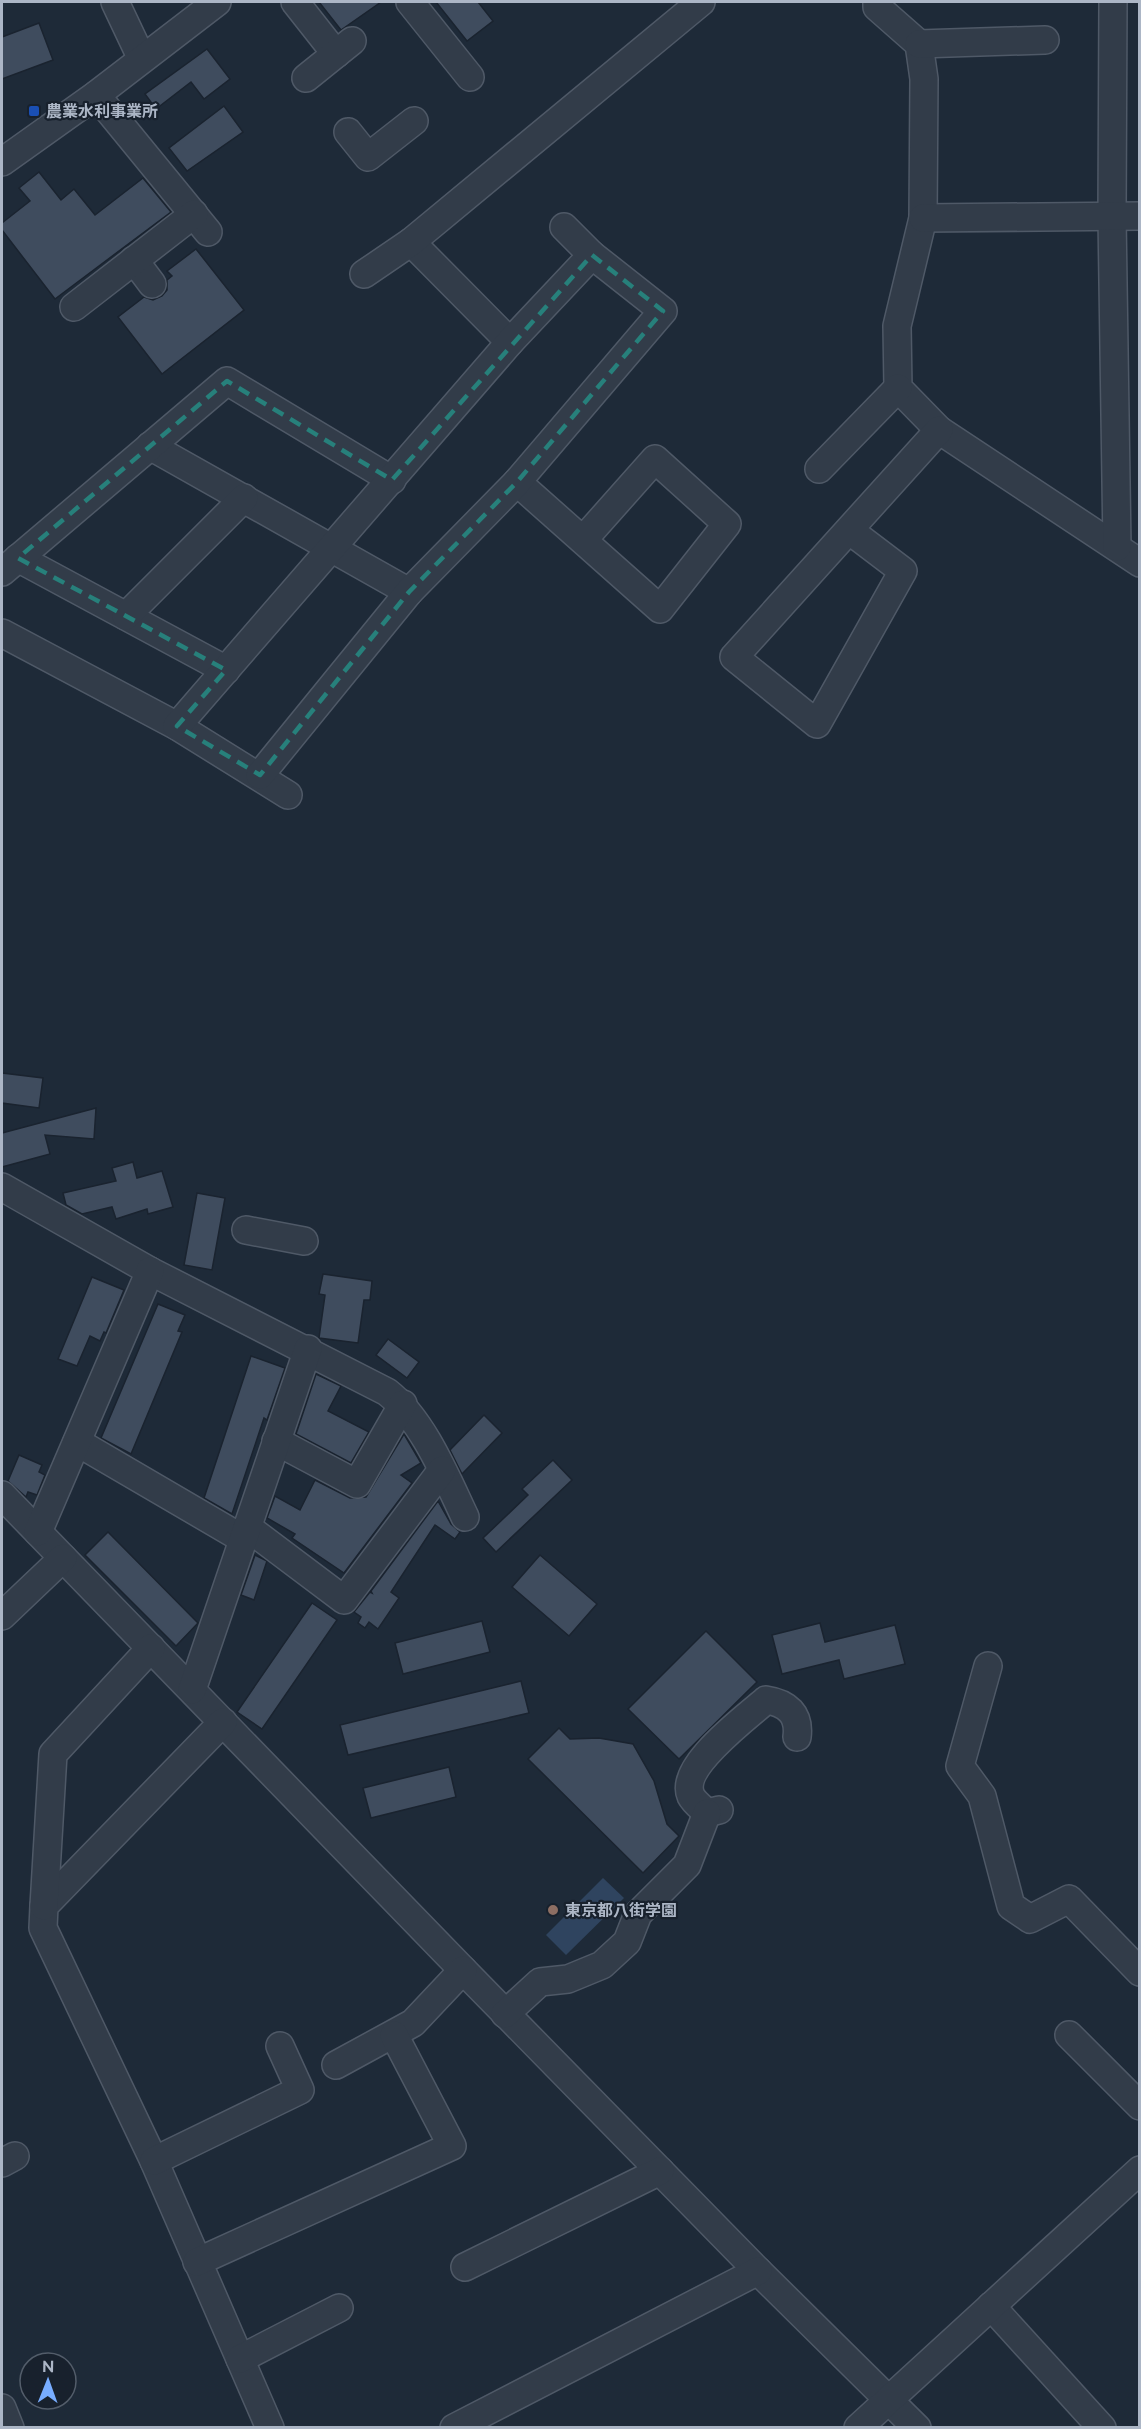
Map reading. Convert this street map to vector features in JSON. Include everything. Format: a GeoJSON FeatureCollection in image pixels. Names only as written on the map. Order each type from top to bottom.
{"type":"FeatureCollection","features":[{"type":"Feature","properties":{"kind":"street"},"geometry":{"type":"LineString","coordinates":[[115,2],[141,57]]}},
{"type":"Feature","properties":{"kind":"street"},"geometry":{"type":"LineString","coordinates":[[2,162],[96,95],[141,57],[217,2]]}},
{"type":"Feature","properties":{"kind":"street"},"geometry":{"type":"LineString","coordinates":[[295,2],[344,47],[306,78]]}},
{"type":"Feature","properties":{"kind":"street"},"geometry":{"type":"LineString","coordinates":[[410,2],[470,77]]}},
{"type":"Feature","properties":{"kind":"street"},"geometry":{"type":"LineString","coordinates":[[364,274],[411,242],[701,2]]}},
{"type":"Feature","properties":{"kind":"street"},"geometry":{"type":"LineString","coordinates":[[877,2],[877,7],[919,44],[924,79],[922,218],[897,326],[898,388],[939,430],[1140,563]]}},
{"type":"Feature","properties":{"kind":"street"},"geometry":{"type":"LineString","coordinates":[[1113,2],[1112,216],[1117,547]]}},
{"type":"Feature","properties":{"kind":"street"},"geometry":{"type":"LineString","coordinates":[[919,44],[1045,40]]}},
{"type":"Feature","properties":{"kind":"street"},"geometry":{"type":"LineString","coordinates":[[74,307],[134,260],[201,223],[96,95]]}},
{"type":"Feature","properties":{"kind":"street"},"geometry":{"type":"LineString","coordinates":[[348,132],[368,157],[414,121]]}},
{"type":"Feature","properties":{"kind":"street"},"geometry":{"type":"LineString","coordinates":[[922,218],[1140,216]]}},
{"type":"Feature","properties":{"kind":"street"},"geometry":{"type":"LineString","coordinates":[[260,775],[409,592],[517,482],[663,311],[592,255],[564,227]]}},
{"type":"Feature","properties":{"kind":"street"},"geometry":{"type":"LineString","coordinates":[[411,242],[510,342]]}},
{"type":"Feature","properties":{"kind":"street"},"geometry":{"type":"LineString","coordinates":[[177,726],[510,342],[592,255]]}},
{"type":"Feature","properties":{"kind":"street"},"geometry":{"type":"LineString","coordinates":[[134,260],[152,284]]}},
{"type":"Feature","properties":{"kind":"street"},"geometry":{"type":"LineString","coordinates":[[226,670],[126,616],[10,565],[227,381],[392,480]]}},
{"type":"Feature","properties":{"kind":"street"},"geometry":{"type":"LineString","coordinates":[[819,469],[898,388]]}},
{"type":"Feature","properties":{"kind":"street"},"geometry":{"type":"LineString","coordinates":[[849,530],[903,571],[817,724],[734,657],[939,430]]}},
{"type":"Feature","properties":{"kind":"street"},"geometry":{"type":"LineString","coordinates":[[150,446],[409,592]]}},
{"type":"Feature","properties":{"kind":"street"},"geometry":{"type":"LineString","coordinates":[[517,482],[660,609],[727,524],[655,459],[583,540]]}},
{"type":"Feature","properties":{"kind":"street"},"geometry":{"type":"LineString","coordinates":[[126,616],[244,498]]}},
{"type":"Feature","properties":{"kind":"street"},"geometry":{"type":"LineString","coordinates":[[2,633],[177,726],[260,775],[288,795]]}},
{"type":"Feature","properties":{"kind":"street"},"geometry":{"type":"LineString","coordinates":[[2,1187],[150,1270],[308,1349],[387,1392],[403,1404],[442,1470],[465,1517]]}},
{"type":"Feature","properties":{"kind":"street"},"geometry":{"type":"LineString","coordinates":[[246,1230],[304,1240]]}},
{"type":"Feature","properties":{"kind":"street"},"geometry":{"type":"LineString","coordinates":[[38,1532],[150,1270]]}},
{"type":"Feature","properties":{"kind":"street"},"geometry":{"type":"LineString","coordinates":[[192,1690],[308,1349]]}},
{"type":"Feature","properties":{"kind":"street"},"geometry":{"type":"LineString","coordinates":[[276,1441],[357,1484],[403,1404]]}},
{"type":"Feature","properties":{"kind":"street"},"geometry":{"type":"LineString","coordinates":[[77,1442],[245,1533],[344,1600],[442,1470]]}},
{"type":"Feature","properties":{"kind":"street"},"geometry":{"type":"LineString","coordinates":[[2,1495],[505,2014],[758,2271],[917,2427]]}},
{"type":"Feature","properties":{"kind":"street"},"geometry":{"type":"LineString","coordinates":[[2,1616],[63,1558]]}},
{"type":"Feature","properties":{"kind":"street"},"geometry":{"type":"LineString","coordinates":[[151,1648],[53,1754],[43,1928],[154,2161],[270,2427]]}},
{"type":"Feature","properties":{"kind":"street"},"geometry":{"type":"LineString","coordinates":[[988,1665],[960,1766],[982,1796],[1011,1906],[1030,1919],[1069,1899],[1140,1972]]}},
{"type":"Feature","properties":{"kind":"street"},"geometry":{"type":"LineString","coordinates":[[505,2014],[540,1982],[568,1979],[602,1965],[627,1942],[638,1914],[687,1866],[713,1812],[691,1796],[689,1779],[697,1764],[766,1700],[782,1702],[791,1711],[798,1726],[797,1737]]}},
{"type":"Feature","properties":{"kind":"street"},"geometry":{"type":"LineString","coordinates":[[44,1906],[223,1722]]}},
{"type":"Feature","properties":{"kind":"street"},"geometry":{"type":"LineString","coordinates":[[336,2065],[413,2023],[463,1970]]}},
{"type":"Feature","properties":{"kind":"street"},"geometry":{"type":"LineString","coordinates":[[197,2262],[452,2146],[394,2035]]}},
{"type":"Feature","properties":{"kind":"street"},"geometry":{"type":"LineString","coordinates":[[1069,2035],[1140,2106]]}},
{"type":"Feature","properties":{"kind":"street"},"geometry":{"type":"LineString","coordinates":[[154,2161],[300,2090],[280,2046]]}},
{"type":"Feature","properties":{"kind":"street"},"geometry":{"type":"LineString","coordinates":[[858,2427],[1140,2170]]}},
{"type":"Feature","properties":{"kind":"street"},"geometry":{"type":"LineString","coordinates":[[465,2267],[660,2171]]}},
{"type":"Feature","properties":{"kind":"street"},"geometry":{"type":"LineString","coordinates":[[454,2427],[758,2271]]}},
{"type":"Feature","properties":{"kind":"street"},"geometry":{"type":"LineString","coordinates":[[991,2306],[1102,2427]]}},
{"type":"Feature","properties":{"kind":"street"},"geometry":{"type":"LineString","coordinates":[[240,2359],[339,2308]]}},
{"type":"Feature","properties":{"kind":"street"},"geometry":{"type":"LineString","coordinates":[[2,2409],[10,2427]]}},
{"type":"Feature","properties":{"kind":"highlighted area"},"geometry":{"type":"Polygon","coordinates":[[[592,255],[663,311],[517,482],[409,592],[260,775],[177,726],[226,670],[18,558],[227,381],[392,480],[592,255]]]}},
{"type":"Feature","properties":{"kind":"water"},"geometry":{"type":"Polygon","coordinates":[[[603,1878],[624,1898],[566,1955],[546,1935],[603,1878]]]}},
{"type":"Feature","properties":{"kind":"building"},"geometry":{"type":"Polygon","coordinates":[[[319,2],[381,2],[341,30],[319,2]]]}},
{"type":"Feature","properties":{"kind":"building"},"geometry":{"type":"Polygon","coordinates":[[[436,2],[478,2],[493,21],[467,41],[436,2]]]}},
{"type":"Feature","properties":{"kind":"building"},"geometry":{"type":"Polygon","coordinates":[[[39,23],[53,60],[2,79],[2,37],[39,23]]]}},
{"type":"Feature","properties":{"kind":"building"},"geometry":{"type":"Polygon","coordinates":[[[207,49],[230,79],[204,99],[191,82],[156,109],[145,94],[207,49]]]}},
{"type":"Feature","properties":{"kind":"building"},"geometry":{"type":"Polygon","coordinates":[[[224,106],[243,132],[187,171],[169,148],[224,106]]]}},
{"type":"Feature","properties":{"kind":"building"},"geometry":{"type":"Polygon","coordinates":[[[39,172],[61,200],[74,189],[95,215],[143,178],[171,212],[55,299],[2,230],[2,223],[30,201],[19,188],[39,172]]]}},
{"type":"Feature","properties":{"kind":"building"},"geometry":{"type":"Polygon","coordinates":[[[196,249],[244,310],[162,374],[118,317],[144,297],[153,300],[162,296],[167,290],[167,280],[172,276],[167,271],[196,249]]]}},
{"type":"Feature","properties":{"kind":"building"},"geometry":{"type":"Polygon","coordinates":[[[2,1073],[43,1078],[39,1108],[2,1103],[2,1073]]]}},
{"type":"Feature","properties":{"kind":"building"},"geometry":{"type":"Polygon","coordinates":[[[96,1108],[94,1139],[45,1135],[50,1154],[2,1167],[2,1133],[96,1108]]]}},
{"type":"Feature","properties":{"kind":"building"},"geometry":{"type":"Polygon","coordinates":[[[133,1162],[137,1178],[162,1171],[173,1207],[148,1214],[147,1209],[116,1219],[112,1207],[82,1214],[66,1205],[63,1193],[116,1181],[112,1168],[133,1162]]]}},
{"type":"Feature","properties":{"kind":"building"},"geometry":{"type":"Polygon","coordinates":[[[197,1193],[225,1198],[212,1270],[184,1265],[197,1193]]]}},
{"type":"Feature","properties":{"kind":"building"},"geometry":{"type":"Polygon","coordinates":[[[323,1274],[372,1281],[370,1300],[364,1300],[358,1343],[319,1338],[325,1295],[319,1294],[323,1274]]]}},
{"type":"Feature","properties":{"kind":"building"},"geometry":{"type":"Polygon","coordinates":[[[92,1277],[124,1290],[106,1333],[104,1332],[100,1341],[90,1336],[77,1366],[58,1359],[92,1277]]]}},
{"type":"Feature","properties":{"kind":"building"},"geometry":{"type":"Polygon","coordinates":[[[158,1304],[185,1315],[178,1331],[182,1332],[131,1454],[101,1438],[158,1304]]]}},
{"type":"Feature","properties":{"kind":"building"},"geometry":{"type":"Polygon","coordinates":[[[388,1339],[419,1362],[407,1378],[376,1355],[388,1339]]]}},
{"type":"Feature","properties":{"kind":"building"},"geometry":{"type":"Polygon","coordinates":[[[251,1356],[285,1368],[267,1420],[264,1418],[232,1514],[204,1498],[251,1356]]]}},
{"type":"Feature","properties":{"kind":"building"},"geometry":{"type":"Polygon","coordinates":[[[316,1374],[341,1386],[328,1411],[369,1432],[351,1463],[296,1434],[316,1374]]]}},
{"type":"Feature","properties":{"kind":"building"},"geometry":{"type":"Polygon","coordinates":[[[484,1415],[502,1433],[462,1474],[450,1450],[484,1415]]]}},
{"type":"Feature","properties":{"kind":"building"},"geometry":{"type":"Polygon","coordinates":[[[404,1434],[421,1463],[401,1475],[412,1483],[344,1573],[292,1538],[295,1534],[267,1518],[275,1496],[300,1510],[315,1480],[350,1498],[366,1497],[404,1434]]]}},
{"type":"Feature","properties":{"kind":"building"},"geometry":{"type":"Polygon","coordinates":[[[19,1455],[42,1465],[39,1472],[45,1475],[37,1495],[28,1492],[26,1497],[8,1481],[19,1455]]]}},
{"type":"Feature","properties":{"kind":"building"},"geometry":{"type":"Polygon","coordinates":[[[553,1460],[572,1480],[496,1552],[483,1538],[528,1495],[522,1489],[553,1460]]]}},
{"type":"Feature","properties":{"kind":"building"},"geometry":{"type":"Polygon","coordinates":[[[438,1501],[451,1524],[460,1532],[455,1539],[435,1525],[391,1592],[399,1598],[378,1629],[369,1622],[365,1628],[358,1623],[361,1617],[354,1612],[370,1592],[372,1593],[371,1591],[438,1501]]]}},
{"type":"Feature","properties":{"kind":"building"},"geometry":{"type":"Polygon","coordinates":[[[108,1532],[198,1623],[176,1646],[85,1555],[108,1532]]]}},
{"type":"Feature","properties":{"kind":"building"},"geometry":{"type":"Polygon","coordinates":[[[255,1555],[267,1561],[254,1600],[241,1595],[255,1555]]]}},
{"type":"Feature","properties":{"kind":"building"},"geometry":{"type":"Polygon","coordinates":[[[540,1555],[597,1604],[569,1636],[512,1587],[540,1555]]]}},
{"type":"Feature","properties":{"kind":"building"},"geometry":{"type":"Polygon","coordinates":[[[312,1603],[337,1620],[262,1729],[237,1712],[312,1603]]]}},
{"type":"Feature","properties":{"kind":"building"},"geometry":{"type":"Polygon","coordinates":[[[482,1621],[490,1652],[403,1674],[395,1643],[482,1621]]]}},
{"type":"Feature","properties":{"kind":"building"},"geometry":{"type":"Polygon","coordinates":[[[820,1623],[825,1642],[895,1625],[905,1664],[844,1679],[839,1660],[782,1674],[772,1635],[820,1623]]]}},
{"type":"Feature","properties":{"kind":"building"},"geometry":{"type":"Polygon","coordinates":[[[706,1631],[757,1682],[679,1759],[628,1709],[706,1631]]]}},
{"type":"Feature","properties":{"kind":"building"},"geometry":{"type":"Polygon","coordinates":[[[521,1681],[529,1713],[348,1755],[340,1725],[521,1681]]]}},
{"type":"Feature","properties":{"kind":"building"},"geometry":{"type":"Polygon","coordinates":[[[559,1728],[570,1739],[599,1738],[633,1744],[654,1781],[667,1824],[679,1836],[643,1873],[528,1759],[559,1728]]]}},
{"type":"Feature","properties":{"kind":"building"},"geometry":{"type":"Polygon","coordinates":[[[449,1767],[456,1797],[371,1818],[363,1788],[449,1767]]]}},
{"type":"Feature","properties":{"kind":"place","name":"農業水利事業所"},"geometry":{"type":"Point","coordinates":[34,111]}},
{"type":"Feature","properties":{"kind":"place","name":"東京都八街学園"},"geometry":{"type":"Point","coordinates":[553,1910]}}]}
